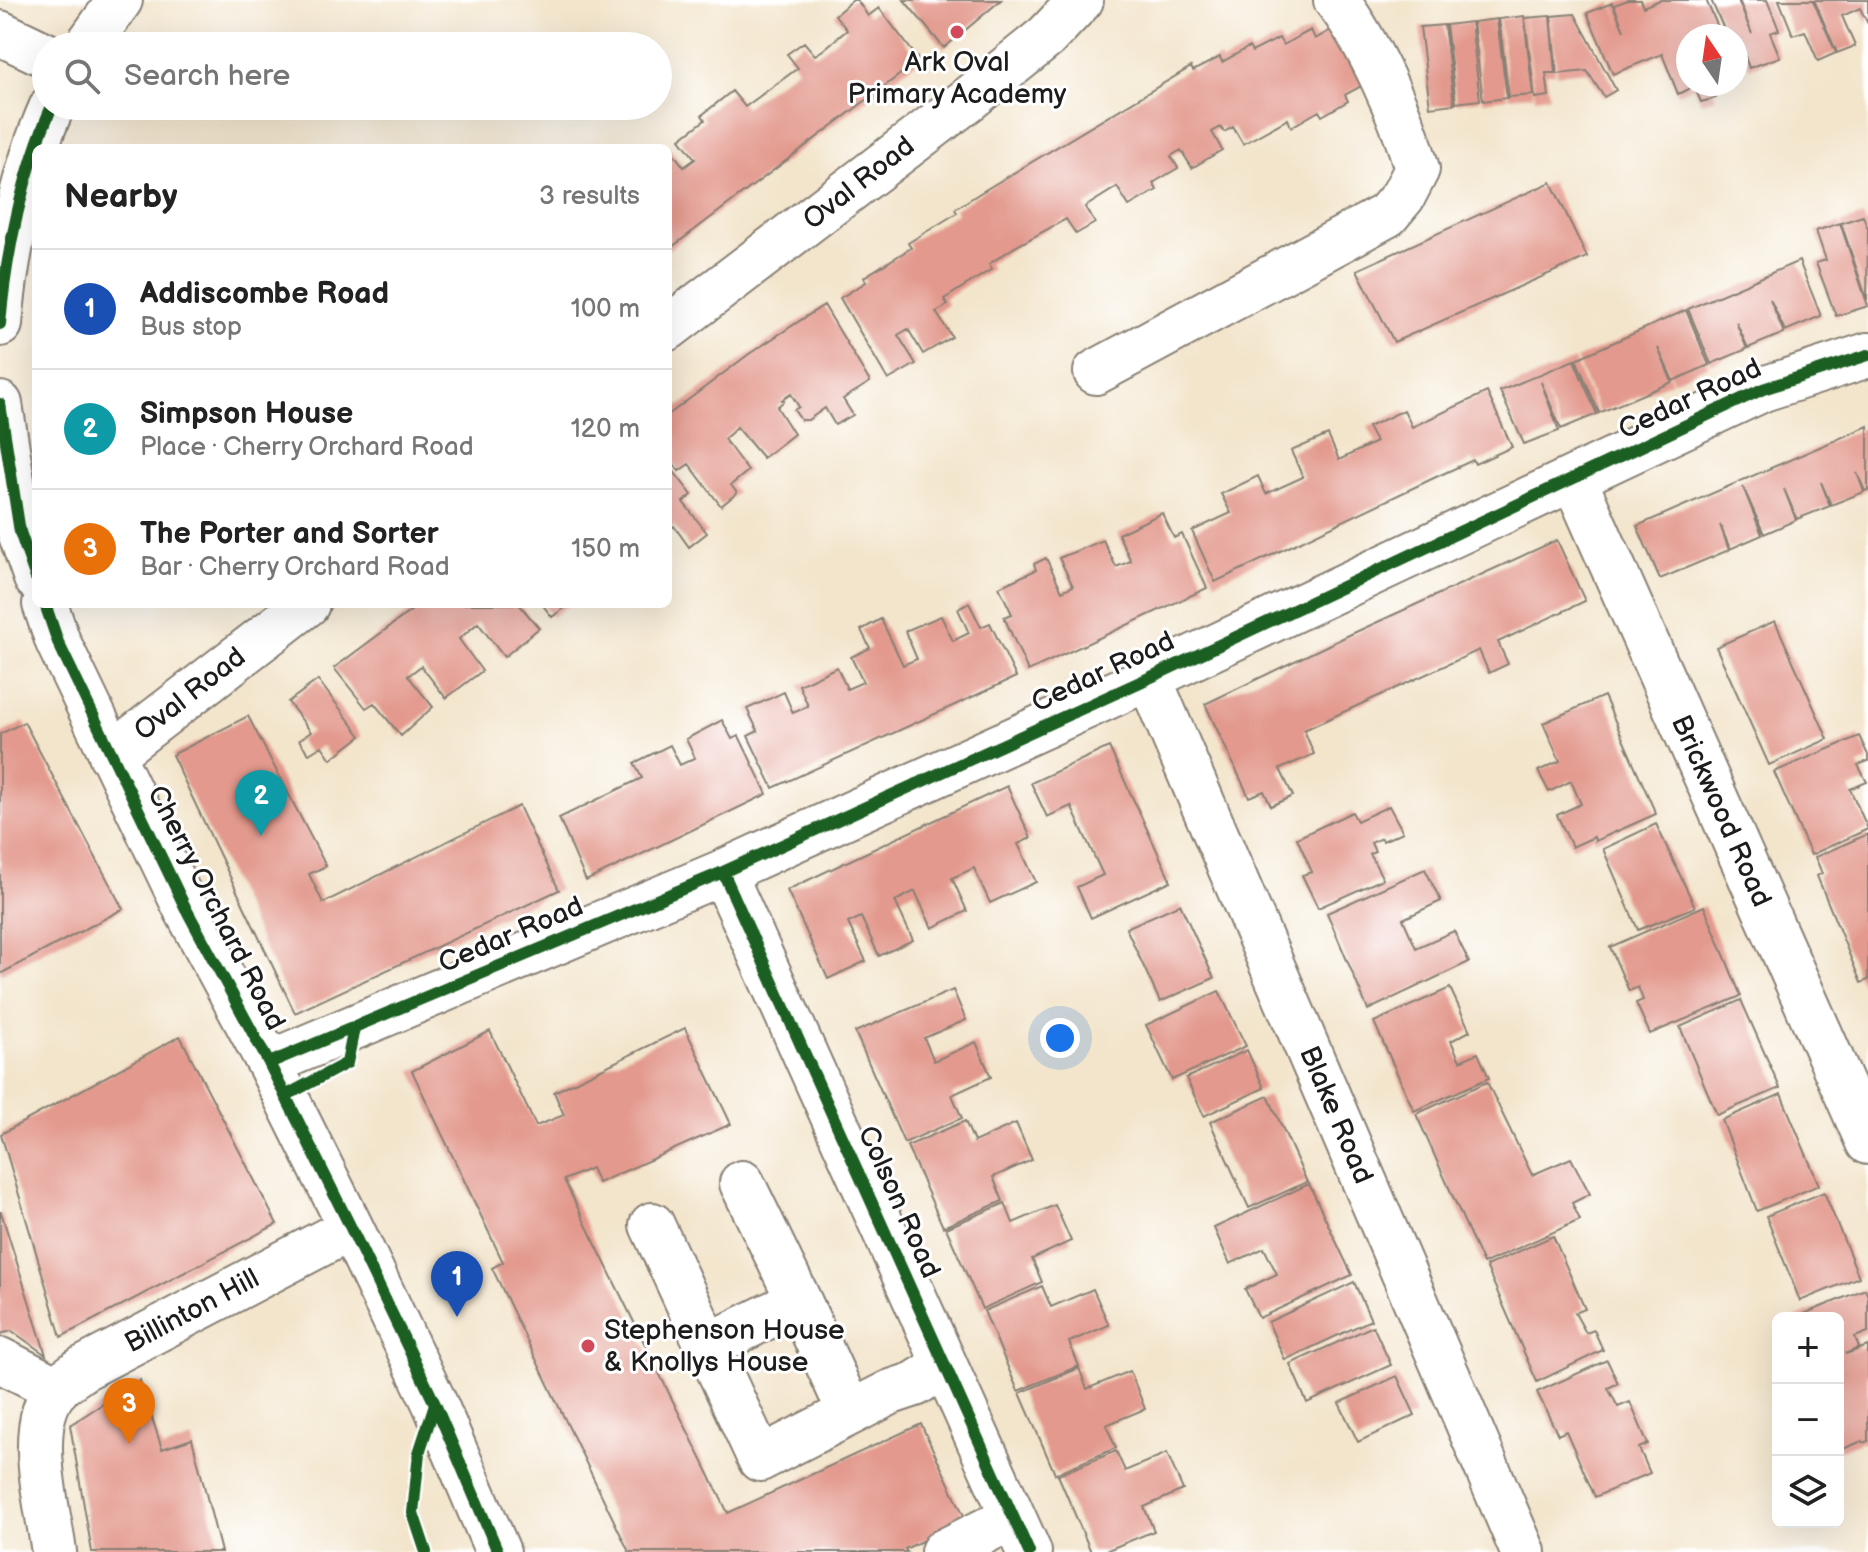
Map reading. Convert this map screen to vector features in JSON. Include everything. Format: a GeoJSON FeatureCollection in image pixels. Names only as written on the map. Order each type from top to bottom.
{"type":"FeatureCollection","features":[{"type":"Feature","properties":{"kind":"street"},"geometry":{"type":"LineString","coordinates":[[97,32],[120,0]]}},
{"type":"Feature","properties":{"kind":"street","name":"Oval Road"},"geometry":{"type":"LineString","coordinates":[[672,325],[980,90],[1046,37],[1081,0]]}},
{"type":"Feature","properties":{"kind":"street"},"geometry":{"type":"LineString","coordinates":[[1096,372],[1387,215],[1403,196],[1417,169],[1408,136],[1353,21],[1336,0]]}},
{"type":"Feature","properties":{"kind":"street"},"geometry":{"type":"LineString","coordinates":[[0,33],[32,48]]}},
{"type":"Feature","properties":{"kind":"street"},"geometry":{"type":"LineString","coordinates":[[36,144],[46,120]]}},
{"type":"Feature","properties":{"kind":"street"},"geometry":{"type":"LineString","coordinates":[[0,324],[2,297],[32,158]]}},
{"type":"Feature","properties":{"kind":"street","name":"Cedar Road"},"geometry":{"type":"LineString","coordinates":[[269,1063],[723,872],[1149,678],[1763,389],[1868,355]]}},
{"type":"Feature","properties":{"kind":"street"},"geometry":{"type":"LineString","coordinates":[[0,404],[20,532],[32,566]]}},
{"type":"Feature","properties":{"kind":"street","name":"Brickwood Road"},"geometry":{"type":"LineString","coordinates":[[1574,479],[1868,1142]]}},
{"type":"Feature","properties":{"kind":"street","name":"Cherry Orchard Road"},"geometry":{"type":"LineString","coordinates":[[46,608],[58,642],[185,907],[269,1063],[351,1228],[435,1404],[498,1552]]}},
{"type":"Feature","properties":{"kind":"street","name":"Oval Road"},"geometry":{"type":"LineString","coordinates":[[111,755],[302,608]]}},
{"type":"Feature","properties":{"kind":"street","name":"Blake Road"},"geometry":{"type":"LineString","coordinates":[[1149,678],[1523,1552]]}},
{"type":"Feature","properties":{"kind":"street","name":"Colson Road"},"geometry":{"type":"LineString","coordinates":[[723,872],[1021,1535]]}},
{"type":"Feature","properties":{"kind":"street"},"geometry":{"type":"LineString","coordinates":[[742,1183],[840,1391]]}},
{"type":"Feature","properties":{"kind":"street"},"geometry":{"type":"LineString","coordinates":[[652,1225],[760,1459],[891,1392],[915,1384],[945,1365]]}},
{"type":"Feature","properties":{"kind":"street","name":"Billinton Hill"},"geometry":{"type":"LineString","coordinates":[[57,1389],[82,1369],[351,1228]]}},
{"type":"Feature","properties":{"kind":"street"},"geometry":{"type":"LineString","coordinates":[[708,1346],[799,1301]]}},
{"type":"Feature","properties":{"kind":"street"},"geometry":{"type":"LineString","coordinates":[[0,1360],[57,1389],[43,1415],[39,1447],[54,1552]]}},
{"type":"Feature","properties":{"kind":"street"},"geometry":{"type":"LineString","coordinates":[[943,1552],[1021,1535]]}},
{"type":"Feature","properties":{"kind":"building"},"geometry":{"type":"Polygon","coordinates":[[[853,0],[857,0],[868,16],[879,8],[919,60],[672,247],[672,151],[684,167],[695,159],[680,139],[705,120],[702,115],[732,91],[745,107],[798,68],[787,54],[804,42],[815,55],[823,50],[847,30],[835,15],[853,0]]]}},
{"type":"Feature","properties":{"kind":"building"},"geometry":{"type":"Polygon","coordinates":[[[904,0],[1001,0],[944,48],[904,0]]]}},
{"type":"Feature","properties":{"kind":"building"},"geometry":{"type":"Polygon","coordinates":[[[1628,0],[1640,0],[1643,7],[1660,0],[1706,0],[1717,24],[1676,24],[1676,89],[1662,54],[1613,74],[1587,13],[1612,3],[1624,31],[1614,5],[1628,0]]]}},
{"type":"Feature","properties":{"kind":"building"},"geometry":{"type":"Polygon","coordinates":[[[1711,0],[1738,0],[1748,24],[1722,24],[1711,0]]]}},
{"type":"Feature","properties":{"kind":"building"},"geometry":{"type":"Polygon","coordinates":[[[1739,0],[1767,0],[1779,30],[1770,33],[1780,57],[1749,68],[1748,24],[1752,34],[1739,0]]]}},
{"type":"Feature","properties":{"kind":"building"},"geometry":{"type":"Polygon","coordinates":[[[1779,0],[1813,0],[1836,53],[1818,61],[1805,31],[1793,35],[1779,0]]]}},
{"type":"Feature","properties":{"kind":"building"},"geometry":{"type":"Polygon","coordinates":[[[1814,0],[1868,0],[1868,24],[1860,8],[1842,16],[1855,46],[1837,53],[1814,0]]]}},
{"type":"Feature","properties":{"kind":"building"},"geometry":{"type":"Polygon","coordinates":[[[1575,14],[1616,90],[1604,97],[1587,71],[1557,74],[1551,16],[1575,14]]]}},
{"type":"Feature","properties":{"kind":"building"},"geometry":{"type":"Polygon","coordinates":[[[1524,16],[1533,95],[1509,97],[1499,19],[1524,16]]]}},
{"type":"Feature","properties":{"kind":"building"},"geometry":{"type":"Polygon","coordinates":[[[1550,16],[1555,73],[1546,73],[1549,96],[1535,98],[1525,18],[1550,16]]]}},
{"type":"Feature","properties":{"kind":"building"},"geometry":{"type":"Polygon","coordinates":[[[1497,19],[1507,98],[1483,101],[1473,22],[1497,19]]]}},
{"type":"Feature","properties":{"kind":"building"},"geometry":{"type":"Polygon","coordinates":[[[1471,22],[1480,100],[1456,103],[1446,25],[1471,22]]]}},
{"type":"Feature","properties":{"kind":"building"},"geometry":{"type":"Polygon","coordinates":[[[1340,25],[1372,80],[1345,95],[1348,101],[1322,116],[1319,111],[1291,127],[1288,119],[1243,144],[1233,127],[1224,132],[1221,127],[1212,132],[1222,150],[1192,168],[1181,150],[1171,156],[1178,168],[1153,183],[1157,190],[1129,206],[1117,187],[1085,207],[1095,223],[1076,234],[1066,219],[1013,248],[989,264],[992,269],[944,299],[948,305],[936,312],[952,337],[923,354],[908,329],[898,335],[916,364],[888,380],[840,298],[866,282],[864,277],[911,248],[908,243],[957,213],[955,209],[1191,67],[1193,71],[1220,57],[1222,62],[1249,47],[1252,52],[1279,38],[1283,45],[1311,30],[1315,39],[1340,25]]]}},
{"type":"Feature","properties":{"kind":"building"},"geometry":{"type":"Polygon","coordinates":[[[1444,25],[1454,104],[1430,107],[1420,27],[1444,25]]]}},
{"type":"Feature","properties":{"kind":"building"},"geometry":{"type":"Polygon","coordinates":[[[1698,96],[1716,98],[1701,102],[1698,96]]]}},
{"type":"Feature","properties":{"kind":"building"},"geometry":{"type":"Polygon","coordinates":[[[1551,182],[1587,257],[1394,342],[1357,270],[1551,182]]]}},
{"type":"Feature","properties":{"kind":"building"},"geometry":{"type":"Polygon","coordinates":[[[1863,216],[1868,229],[1867,300],[1841,223],[1863,216]]]}},
{"type":"Feature","properties":{"kind":"building"},"geometry":{"type":"Polygon","coordinates":[[[1840,223],[1868,306],[1836,316],[1816,263],[1826,260],[1816,231],[1840,223]]]}},
{"type":"Feature","properties":{"kind":"building"},"geometry":{"type":"Polygon","coordinates":[[[1799,261],[1821,316],[1785,331],[1770,299],[1784,333],[1748,348],[1736,322],[1747,349],[1711,364],[1688,309],[1799,261]]]}},
{"type":"Feature","properties":{"kind":"building"},"geometry":{"type":"Polygon","coordinates":[[[824,305],[870,382],[843,399],[853,415],[835,425],[825,408],[808,420],[801,420],[794,410],[799,407],[791,394],[782,400],[777,407],[794,434],[763,458],[737,427],[724,439],[748,471],[731,485],[737,493],[721,506],[689,464],[679,471],[672,461],[672,412],[749,354],[824,305]]]}},
{"type":"Feature","properties":{"kind":"building"},"geometry":{"type":"Polygon","coordinates":[[[1686,310],[1709,365],[1673,381],[1658,348],[1672,382],[1599,413],[1576,359],[1686,310]]]}},
{"type":"Feature","properties":{"kind":"building"},"geometry":{"type":"Polygon","coordinates":[[[1574,360],[1597,414],[1561,429],[1541,382],[1559,431],[1524,444],[1500,391],[1574,360]]]}},
{"type":"Feature","properties":{"kind":"building"},"geometry":{"type":"Polygon","coordinates":[[[1487,392],[1512,447],[1475,464],[1473,460],[1215,582],[1192,531],[1231,513],[1221,494],[1258,476],[1266,494],[1303,477],[1291,451],[1328,435],[1339,460],[1376,442],[1368,427],[1404,410],[1412,427],[1487,392]]]}},
{"type":"Feature","properties":{"kind":"building"},"geometry":{"type":"Polygon","coordinates":[[[1868,426],[1868,490],[1865,491],[1857,473],[1864,492],[1831,505],[1821,482],[1830,506],[1797,519],[1784,489],[1796,520],[1764,534],[1743,487],[1762,535],[1730,549],[1720,525],[1729,550],[1660,579],[1637,526],[1868,426]]]}},
{"type":"Feature","properties":{"kind":"building"},"geometry":{"type":"Polygon","coordinates":[[[672,469],[692,495],[683,502],[707,533],[689,547],[672,527],[672,469]]]}},
{"type":"Feature","properties":{"kind":"building"},"geometry":{"type":"Polygon","coordinates":[[[1162,513],[1174,538],[1182,534],[1207,588],[1028,671],[1004,617],[1012,614],[999,587],[1036,570],[1034,564],[1046,558],[1062,591],[1073,586],[1059,558],[1103,540],[1116,567],[1131,561],[1118,534],[1162,513]]]}},
{"type":"Feature","properties":{"kind":"building"},"geometry":{"type":"Polygon","coordinates":[[[1557,540],[1585,601],[1498,642],[1508,664],[1489,673],[1479,650],[1304,730],[1314,754],[1280,769],[1293,796],[1271,806],[1264,791],[1249,797],[1205,704],[1557,540]]]}},
{"type":"Feature","properties":{"kind":"building"},"geometry":{"type":"Polygon","coordinates":[[[969,603],[981,627],[990,623],[1016,677],[773,788],[748,736],[758,731],[747,709],[784,692],[793,713],[802,709],[808,706],[799,685],[837,667],[847,689],[863,682],[851,657],[870,648],[861,630],[881,619],[903,665],[917,659],[905,631],[941,616],[953,641],[969,633],[958,609],[969,603]]]}},
{"type":"Feature","properties":{"kind":"building"},"geometry":{"type":"Polygon","coordinates":[[[415,608],[522,608],[539,628],[504,657],[478,623],[459,639],[482,671],[446,698],[421,666],[408,676],[433,707],[401,736],[374,703],[366,708],[334,668],[415,608]]]}},
{"type":"Feature","properties":{"kind":"building"},"geometry":{"type":"Polygon","coordinates":[[[545,608],[564,608],[552,617],[545,608]]]}},
{"type":"Feature","properties":{"kind":"building"},"geometry":{"type":"Polygon","coordinates":[[[1775,621],[1828,739],[1769,765],[1716,647],[1775,621]]]}},
{"type":"Feature","properties":{"kind":"building"},"geometry":{"type":"Polygon","coordinates":[[[318,680],[361,736],[331,759],[322,746],[309,754],[299,740],[311,732],[288,702],[318,680]]]}},
{"type":"Feature","properties":{"kind":"building"},"geometry":{"type":"Polygon","coordinates":[[[1604,696],[1656,814],[1595,841],[1594,837],[1572,847],[1557,815],[1581,804],[1571,781],[1549,792],[1538,771],[1560,761],[1543,723],[1604,696]]]}},
{"type":"Feature","properties":{"kind":"building"},"geometry":{"type":"Polygon","coordinates":[[[248,716],[326,866],[309,874],[323,903],[519,806],[559,890],[295,1013],[172,755],[248,716]]]}},
{"type":"Feature","properties":{"kind":"building"},"geometry":{"type":"Polygon","coordinates":[[[722,720],[732,739],[739,736],[767,794],[586,881],[559,818],[642,778],[634,763],[670,745],[680,765],[695,758],[686,739],[722,720]]]}},
{"type":"Feature","properties":{"kind":"building"},"geometry":{"type":"Polygon","coordinates":[[[24,722],[123,909],[0,974],[0,734],[24,722]]]}},
{"type":"Feature","properties":{"kind":"building"},"geometry":{"type":"Polygon","coordinates":[[[1859,736],[1868,761],[1858,765],[1867,782],[1850,789],[1868,829],[1811,855],[1774,772],[1859,736]]]}},
{"type":"Feature","properties":{"kind":"building"},"geometry":{"type":"Polygon","coordinates":[[[1109,747],[1171,881],[1091,918],[1077,887],[1103,875],[1071,806],[1047,817],[1031,783],[1109,747]]]}},
{"type":"Feature","properties":{"kind":"building"},"geometry":{"type":"Polygon","coordinates":[[[1007,786],[1031,838],[1018,844],[1036,882],[990,903],[974,868],[952,878],[967,911],[932,928],[915,891],[895,901],[913,940],[879,956],[861,917],[848,923],[866,961],[828,979],[787,890],[1007,786]]]}},
{"type":"Feature","properties":{"kind":"building"},"geometry":{"type":"Polygon","coordinates":[[[1389,806],[1403,832],[1371,843],[1375,852],[1370,854],[1383,879],[1318,908],[1302,875],[1312,872],[1297,838],[1352,812],[1357,821],[1389,806]]]}},
{"type":"Feature","properties":{"kind":"building"},"geometry":{"type":"Polygon","coordinates":[[[1656,824],[1695,907],[1638,930],[1603,849],[1656,824]]]}},
{"type":"Feature","properties":{"kind":"building"},"geometry":{"type":"Polygon","coordinates":[[[1868,834],[1868,980],[1861,983],[1817,876],[1822,873],[1815,857],[1868,834]]]}},
{"type":"Feature","properties":{"kind":"building"},"geometry":{"type":"Polygon","coordinates":[[[1425,869],[1441,901],[1403,919],[1416,948],[1454,931],[1469,962],[1368,1010],[1327,913],[1425,869]]]}},
{"type":"Feature","properties":{"kind":"building"},"geometry":{"type":"Polygon","coordinates":[[[1180,904],[1214,978],[1160,1002],[1126,928],[1180,904]]]}},
{"type":"Feature","properties":{"kind":"building"},"geometry":{"type":"Polygon","coordinates":[[[1704,906],[1741,996],[1650,1034],[1636,1003],[1643,1000],[1638,987],[1629,991],[1610,947],[1704,906]]]}},
{"type":"Feature","properties":{"kind":"building"},"geometry":{"type":"Polygon","coordinates":[[[1450,988],[1470,1031],[1451,1041],[1460,1061],[1478,1053],[1489,1078],[1414,1111],[1374,1022],[1450,988]]]}},
{"type":"Feature","properties":{"kind":"building"},"geometry":{"type":"Polygon","coordinates":[[[953,990],[966,1020],[924,1038],[934,1061],[976,1042],[991,1077],[952,1095],[962,1118],[904,1143],[855,1032],[953,990]]]}},
{"type":"Feature","properties":{"kind":"building"},"geometry":{"type":"Polygon","coordinates":[[[1219,991],[1246,1046],[1172,1080],[1146,1025],[1219,991]]]}},
{"type":"Feature","properties":{"kind":"building"},"geometry":{"type":"Polygon","coordinates":[[[1741,1000],[1780,1088],[1717,1115],[1680,1027],[1741,1000]]]}},
{"type":"Feature","properties":{"kind":"building","name":"Stephenson House & Knollys House"},"geometry":{"type":"Polygon","coordinates":[[[685,1028],[731,1124],[598,1183],[591,1168],[564,1180],[728,1513],[921,1424],[966,1520],[905,1549],[907,1552],[629,1552],[492,1268],[503,1262],[412,1071],[490,1031],[536,1126],[564,1115],[554,1092],[685,1028]]]}},
{"type":"Feature","properties":{"kind":"building"},"geometry":{"type":"Polygon","coordinates":[[[180,1036],[277,1224],[61,1337],[1,1134],[180,1036]]]}},
{"type":"Feature","properties":{"kind":"building"},"geometry":{"type":"Polygon","coordinates":[[[1247,1050],[1264,1088],[1204,1116],[1186,1078],[1247,1050]]]}},
{"type":"Feature","properties":{"kind":"building"},"geometry":{"type":"Polygon","coordinates":[[[1487,1082],[1532,1175],[1571,1158],[1590,1194],[1572,1203],[1580,1220],[1483,1264],[1416,1114],[1487,1082]]]}},
{"type":"Feature","properties":{"kind":"building"},"geometry":{"type":"Polygon","coordinates":[[[1781,1094],[1819,1185],[1757,1211],[1722,1120],[1781,1094]]]}},
{"type":"Feature","properties":{"kind":"building"},"geometry":{"type":"Polygon","coordinates":[[[1268,1096],[1307,1182],[1249,1208],[1210,1122],[1268,1096]]]}},
{"type":"Feature","properties":{"kind":"building"},"geometry":{"type":"Polygon","coordinates":[[[965,1121],[974,1142],[1016,1123],[1032,1160],[993,1177],[1003,1201],[943,1227],[907,1146],[965,1121]]]}},
{"type":"Feature","properties":{"kind":"building"},"geometry":{"type":"Polygon","coordinates":[[[1309,1184],[1352,1275],[1259,1318],[1245,1289],[1277,1274],[1264,1248],[1230,1264],[1214,1228],[1309,1184]]]}},
{"type":"Feature","properties":{"kind":"building"},"geometry":{"type":"Polygon","coordinates":[[[1824,1192],[1859,1277],[1800,1301],[1766,1216],[1824,1192]]]}},
{"type":"Feature","properties":{"kind":"building"},"geometry":{"type":"Polygon","coordinates":[[[1005,1203],[1013,1223],[1055,1205],[1071,1241],[1032,1259],[1042,1282],[982,1309],[946,1228],[1005,1203]]]}},
{"type":"Feature","properties":{"kind":"building"},"geometry":{"type":"Polygon","coordinates":[[[0,1212],[46,1355],[12,1331],[0,1334],[0,1212]]]}},
{"type":"Feature","properties":{"kind":"building"},"geometry":{"type":"Polygon","coordinates":[[[1553,1236],[1585,1309],[1575,1313],[1586,1333],[1594,1330],[1603,1350],[1537,1382],[1486,1266],[1553,1236]]]}},
{"type":"Feature","properties":{"kind":"building"},"geometry":{"type":"Polygon","coordinates":[[[1354,1282],[1371,1320],[1285,1360],[1268,1322],[1354,1282]]]}},
{"type":"Feature","properties":{"kind":"building"},"geometry":{"type":"Polygon","coordinates":[[[1042,1286],[1051,1307],[1093,1289],[1109,1325],[1069,1342],[1079,1366],[1018,1391],[984,1311],[1042,1286]]]}},
{"type":"Feature","properties":{"kind":"building"},"geometry":{"type":"Polygon","coordinates":[[[1865,1289],[1868,1296],[1868,1332],[1855,1337],[1859,1348],[1845,1354],[1868,1346],[1868,1441],[1844,1448],[1844,1312],[1809,1312],[1865,1289]]]}},
{"type":"Feature","properties":{"kind":"building"},"geometry":{"type":"Polygon","coordinates":[[[1373,1326],[1391,1365],[1307,1403],[1290,1364],[1373,1326]]]}},
{"type":"Feature","properties":{"kind":"building"},"geometry":{"type":"Polygon","coordinates":[[[1607,1360],[1618,1383],[1608,1388],[1618,1407],[1630,1402],[1648,1444],[1639,1448],[1650,1473],[1595,1497],[1566,1431],[1558,1435],[1537,1392],[1607,1360]]]}},
{"type":"Feature","properties":{"kind":"building"},"geometry":{"type":"Polygon","coordinates":[[[1079,1368],[1087,1389],[1130,1371],[1145,1409],[1106,1425],[1116,1448],[1055,1474],[1020,1393],[1079,1368]]]}},
{"type":"Feature","properties":{"kind":"building"},"geometry":{"type":"Polygon","coordinates":[[[1397,1376],[1415,1415],[1358,1442],[1339,1403],[1397,1376]]]}},
{"type":"Feature","properties":{"kind":"building"},"geometry":{"type":"Polygon","coordinates":[[[140,1380],[162,1449],[192,1439],[221,1552],[92,1552],[70,1425],[140,1380]]]}},
{"type":"Feature","properties":{"kind":"building"},"geometry":{"type":"Polygon","coordinates":[[[1116,1451],[1125,1471],[1167,1453],[1183,1490],[1144,1507],[1154,1531],[1103,1552],[1091,1552],[1058,1475],[1116,1451]]]}},
{"type":"Feature","properties":{"kind":"cycle path"},"geometry":{"type":"LineString","coordinates":[[37,144],[46,120]]}},
{"type":"Feature","properties":{"kind":"cycle path"},"geometry":{"type":"LineString","coordinates":[[0,324],[17,213],[32,158]]}},
{"type":"Feature","properties":{"kind":"cycle path"},"geometry":{"type":"LineString","coordinates":[[269,1063],[723,872],[1149,678],[1763,389],[1868,355]]}},
{"type":"Feature","properties":{"kind":"cycle path"},"geometry":{"type":"LineString","coordinates":[[0,404],[20,532],[32,566]]}},
{"type":"Feature","properties":{"kind":"cycle path"},"geometry":{"type":"LineString","coordinates":[[46,608],[58,642],[185,907],[269,1063],[351,1228],[435,1404],[498,1552]]}},
{"type":"Feature","properties":{"kind":"cycle path"},"geometry":{"type":"LineString","coordinates":[[723,872],[1029,1552]]}},
{"type":"Feature","properties":{"kind":"cycle path"},"geometry":{"type":"LineString","coordinates":[[285,1096],[347,1063],[354,1028]]}},
{"type":"Feature","properties":{"kind":"cycle path"},"geometry":{"type":"LineString","coordinates":[[426,1552],[413,1513],[419,1453],[435,1404]]}},
{"type":"Feature","properties":{"kind":"place","name":"Ark Oval Primary Academy"},"geometry":{"type":"Point","coordinates":[957,32]}},
{"type":"Feature","properties":{"kind":"place","name":"Simpson House"},"geometry":{"type":"Point","coordinates":[261,836]}},
{"type":"Feature","properties":{"kind":"place","name":"Addiscombe Road"},"geometry":{"type":"Point","coordinates":[457,1317]}},
{"type":"Feature","properties":{"kind":"place","name":"Stephenson House & Knollys House"},"geometry":{"type":"Point","coordinates":[588,1346]}},
{"type":"Feature","properties":{"kind":"place","name":"The Porter and Sorter"},"geometry":{"type":"Point","coordinates":[129,1444]}}]}
